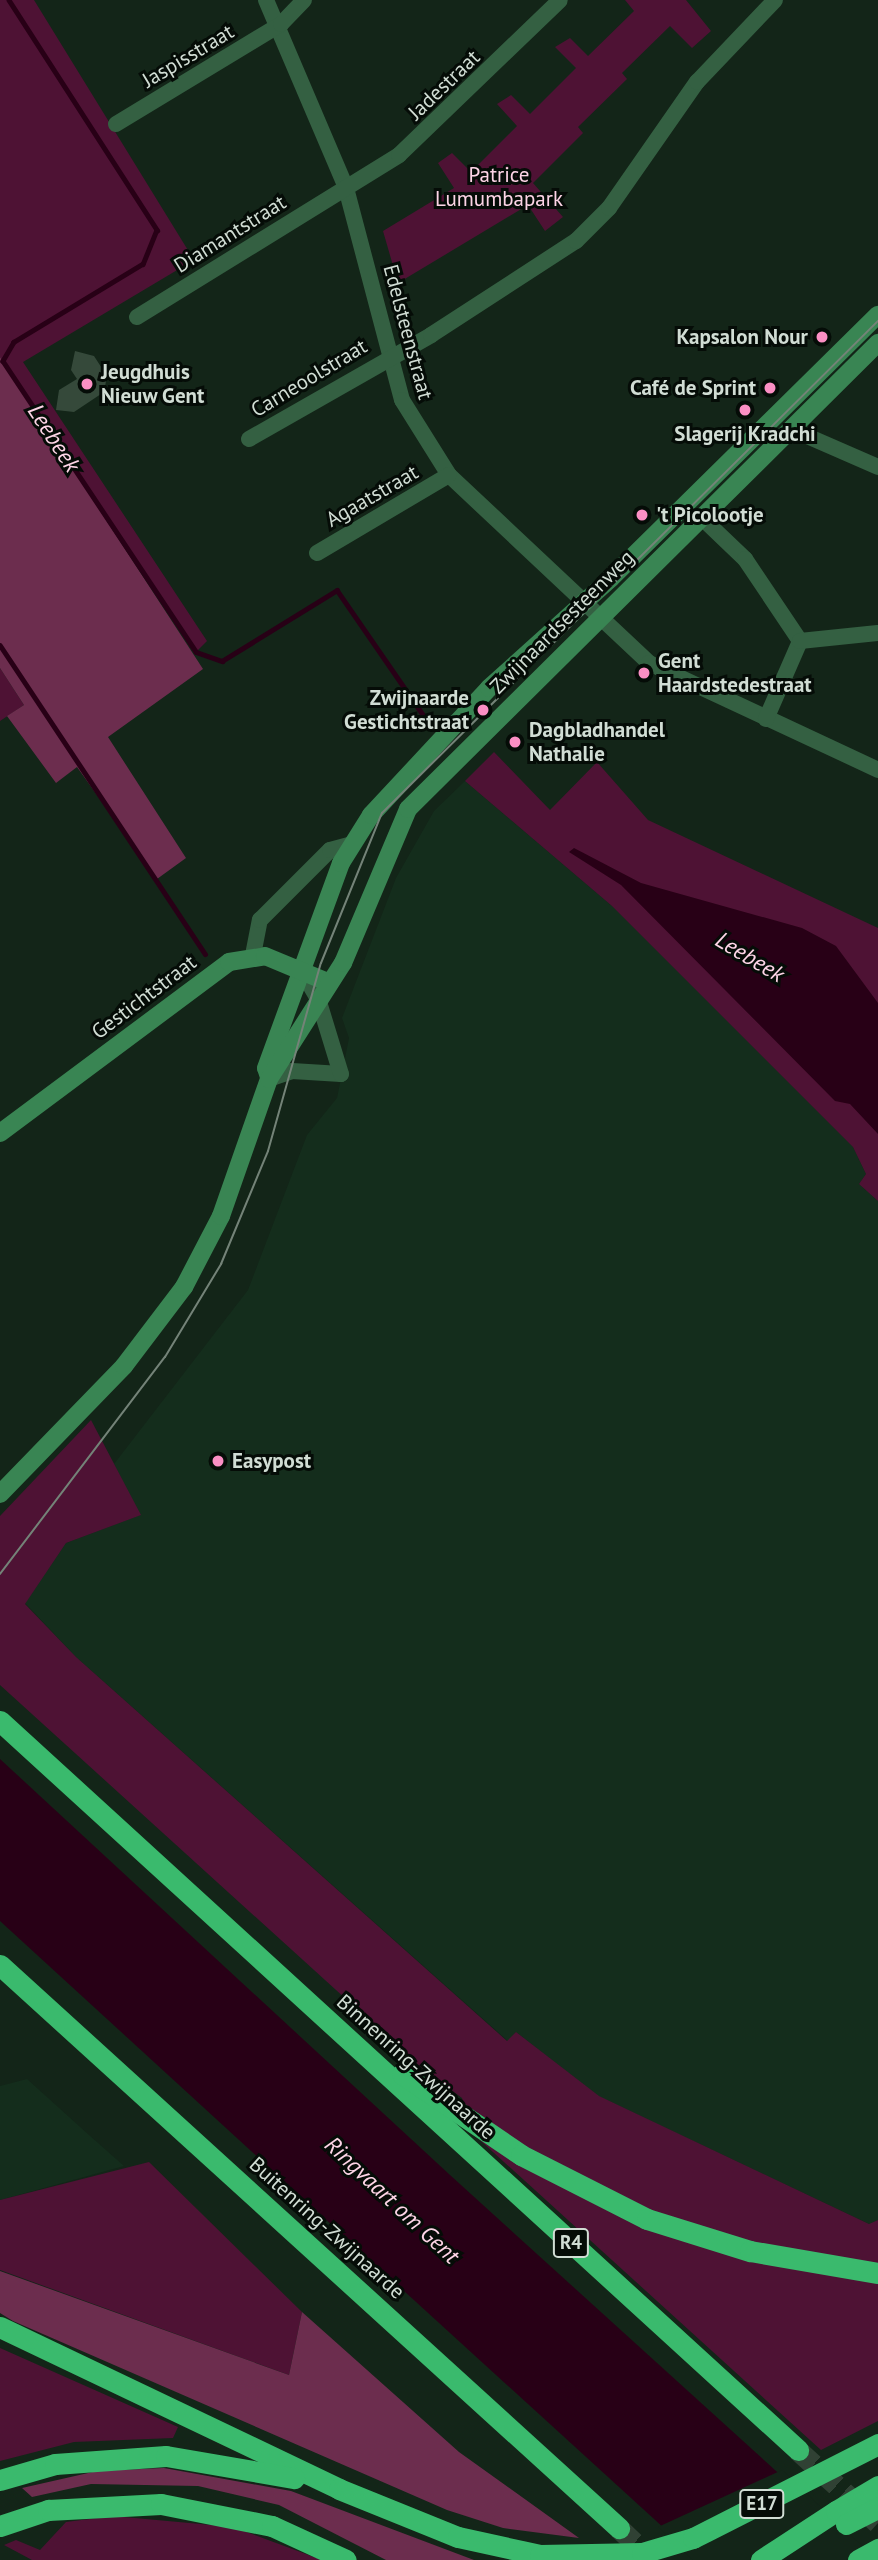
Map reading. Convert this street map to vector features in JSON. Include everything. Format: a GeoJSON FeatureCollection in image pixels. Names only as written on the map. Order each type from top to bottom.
{"type":"FeatureCollection","features":[{"type":"Feature","properties":{"kind":"highway","name":"Binnenring-Zwijnaarde"},"geometry":{"type":"LineString","coordinates":[[0,1721],[798,2450]]}},
{"type":"Feature","properties":{"kind":"highway","name":"Buitenring-Zwijnaarde"},"geometry":{"type":"LineString","coordinates":[[0,1965],[619,2528]]}},
{"type":"Feature","properties":{"kind":"highway","name":"R4"},"geometry":{"type":"LineString","coordinates":[[344,2035],[521,2155],[583,2189],[703,2238],[820,2265],[878,2273]]}},
{"type":"Feature","properties":{"kind":"highway"},"geometry":{"type":"LineString","coordinates":[[0,2328],[339,2489]]}},
{"type":"Feature","properties":{"kind":"highway","name":"E17"},"geometry":{"type":"LineString","coordinates":[[339,2489],[499,2548],[579,2558],[642,2553],[693,2539],[878,2444]]}},
{"type":"Feature","properties":{"kind":"highway"},"geometry":{"type":"LineString","coordinates":[[4,2479],[55,2464],[166,2456],[339,2489]]}},
{"type":"Feature","properties":{"kind":"highway","name":"E17"},"geometry":{"type":"LineString","coordinates":[[761,2560],[878,2487]]}},
{"type":"Feature","properties":{"kind":"highway"},"geometry":{"type":"LineString","coordinates":[[0,2526],[48,2510],[127,2504],[195,2508],[272,2526],[346,2560]]}},
{"type":"Feature","properties":{"kind":"highway","name":"E17"},"geometry":{"type":"LineString","coordinates":[[772,2560],[878,2508]]}},
{"type":"Feature","properties":{"kind":"highway"},"geometry":{"type":"LineString","coordinates":[[858,2560],[878,2549]]}},
{"type":"Feature","properties":{"kind":"street","name":"Edelsteenstraat"},"geometry":{"type":"LineString","coordinates":[[266,0],[281,24],[346,188],[406,409],[450,475],[582,605],[649,663],[878,770]]}},
{"type":"Feature","properties":{"kind":"street","name":"Jaspisstraat"},"geometry":{"type":"LineString","coordinates":[[116,124],[281,24],[304,0]]}},
{"type":"Feature","properties":{"kind":"street","name":"Jadestraat"},"geometry":{"type":"LineString","coordinates":[[346,188],[399,155],[449,113],[559,0]]}},
{"type":"Feature","properties":{"kind":"street","name":"Carneoolstraat"},"geometry":{"type":"LineString","coordinates":[[249,439],[392,354],[431,335],[576,241],[609,208],[697,82],[775,0]]}},
{"type":"Feature","properties":{"kind":"street","name":"Diamantstraat"},"geometry":{"type":"LineString","coordinates":[[137,317],[346,188]]}},
{"type":"Feature","properties":{"kind":"street","name":"Zwijnaardsesteenweg"},"geometry":{"type":"LineString","coordinates":[[270,1079],[266,1068],[301,969],[352,844],[389,793],[482,696],[582,605],[878,315]]}},
{"type":"Feature","properties":{"kind":"street","name":"Zwijnaardsesteenweg"},"geometry":{"type":"LineString","coordinates":[[0,1494],[131,1358],[184,1287],[220,1216],[270,1079],[330,983],[408,808],[878,343]]}},
{"type":"Feature","properties":{"kind":"street"},"geometry":{"type":"LineString","coordinates":[[791,429],[878,467]]}},
{"type":"Feature","properties":{"kind":"street","name":"Agaatstraat"},"geometry":{"type":"LineString","coordinates":[[317,553],[450,475]]}},
{"type":"Feature","properties":{"kind":"street"},"geometry":{"type":"LineString","coordinates":[[701,517],[744,559],[800,641]]}},
{"type":"Feature","properties":{"kind":"street"},"geometry":{"type":"LineString","coordinates":[[800,641],[878,633]]}},
{"type":"Feature","properties":{"kind":"street"},"geometry":{"type":"LineString","coordinates":[[766,719],[800,641]]}},
{"type":"Feature","properties":{"kind":"street","name":"Zwijnaardsesteenweg"},"geometry":{"type":"LineString","coordinates":[[253,955],[260,920],[330,850],[352,844]]}},
{"type":"Feature","properties":{"kind":"street"},"geometry":{"type":"LineString","coordinates":[[253,955],[301,969],[330,983]]}},
{"type":"Feature","properties":{"kind":"street","name":"Gestichtstraat"},"geometry":{"type":"LineString","coordinates":[[0,1133],[215,971],[253,955]]}},
{"type":"Feature","properties":{"kind":"street"},"geometry":{"type":"LineString","coordinates":[[270,1079],[292,1071],[341,1074],[318,999],[301,969]]}},
{"type":"Feature","properties":{"kind":"shaded area"},"geometry":{"type":"Polygon","coordinates":[[[0,357],[203,669],[108,737],[186,858],[157,879],[77,767],[56,783],[7,716],[24,705],[0,668],[0,357]]]}},
{"type":"Feature","properties":{"kind":"shaded area"},"geometry":{"type":"Polygon","coordinates":[[[465,781],[612,906],[853,1147],[866,1174],[859,1184],[878,1201],[878,2220],[869,2224],[598,2096],[516,2032],[508,2041],[76,1657],[25,1603],[66,1543],[140,1515],[114,1464],[248,1290],[307,1135],[337,1098],[349,1038],[342,1018],[396,878],[434,811],[465,781]]]}},
{"type":"Feature","properties":{"kind":"shaded area"},"geometry":{"type":"Polygon","coordinates":[[[27,2079],[124,2166],[0,2200],[0,2086],[27,2079]]]}},
{"type":"Feature","properties":{"kind":"shaded area"},"geometry":{"type":"Polygon","coordinates":[[[0,2271],[289,2375],[302,2312],[459,2452],[579,2538],[503,2528],[447,2510],[13,2321],[0,2313],[0,2271]]]}},
{"type":"Feature","properties":{"kind":"shaded area"},"geometry":{"type":"Polygon","coordinates":[[[164,2468],[291,2491],[474,2560],[386,2560],[279,2505],[198,2486],[91,2484],[32,2497],[22,2488],[97,2471],[164,2468]]]}},
{"type":"Feature","properties":{"kind":"green space"},"geometry":{"type":"Polygon","coordinates":[[[0,0],[34,0],[194,260],[23,362],[207,641],[196,652],[0,357],[0,0]]]}},
{"type":"Feature","properties":{"kind":"green space","name":"Patrice Lumumbapark"},"geometry":{"type":"Polygon","coordinates":[[[625,0],[686,0],[711,31],[692,48],[670,26],[622,73],[627,79],[578,127],[583,133],[533,183],[563,217],[545,231],[528,205],[398,283],[383,231],[454,188],[438,163],[452,153],[471,172],[517,126],[497,104],[511,95],[530,114],[576,68],[555,47],[570,38],[588,56],[634,11],[625,0]]]}},
{"type":"Feature","properties":{"kind":"green space"},"geometry":{"type":"Polygon","coordinates":[[[0,668],[24,705],[0,721],[0,668]]]}},
{"type":"Feature","properties":{"kind":"green space"},"geometry":{"type":"Polygon","coordinates":[[[494,752],[550,810],[597,762],[648,820],[878,928],[878,1201],[859,1184],[866,1174],[853,1147],[612,906],[465,781],[494,752]]]}},
{"type":"Feature","properties":{"kind":"green space"},"geometry":{"type":"Polygon","coordinates":[[[91,1420],[141,1515],[66,1543],[25,1604],[76,1657],[507,2041],[516,2032],[599,2096],[869,2224],[878,2220],[878,2421],[821,2450],[471,2132],[462,2098],[423,2069],[0,1685],[0,1516],[91,1420]]]}},
{"type":"Feature","properties":{"kind":"green space"},"geometry":{"type":"Polygon","coordinates":[[[149,2162],[302,2312],[289,2375],[0,2270],[0,2200],[149,2162]]]}},
{"type":"Feature","properties":{"kind":"green space"},"geometry":{"type":"Polygon","coordinates":[[[0,2348],[178,2427],[173,2438],[74,2442],[0,2461],[0,2348]]]}},
{"type":"Feature","properties":{"kind":"green space"},"geometry":{"type":"Polygon","coordinates":[[[113,2516],[233,2527],[322,2560],[32,2560],[4,2545],[16,2540],[40,2550],[66,2522],[113,2516]]]}},
{"type":"Feature","properties":{"kind":"water"},"geometry":{"type":"Polygon","coordinates":[[[574,848],[641,883],[802,928],[836,946],[878,1003],[878,1134],[850,1104],[835,1101],[621,885],[569,852],[574,848]]]}},
{"type":"Feature","properties":{"kind":"water","name":"Ringvaart om Gent"},"geometry":{"type":"Polygon","coordinates":[[[0,1759],[450,2175],[874,2560],[699,2560],[0,1921],[0,1759]]]}},
{"type":"Feature","properties":{"kind":"pier"},"geometry":{"type":"Polygon","coordinates":[[[782,2470],[877,2560],[693,2560],[658,2527],[782,2470]]]}},
{"type":"Feature","properties":{"kind":"building","name":"Jeugdhuis Nieuw Gent"},"geometry":{"type":"Polygon","coordinates":[[[75,351],[94,356],[107,376],[104,392],[74,412],[56,410],[59,390],[77,379],[71,370],[75,351]]]}},
{"type":"Feature","properties":{"kind":"waterway","name":"Leebeek"},"geometry":{"type":"LineString","coordinates":[[9,0],[157,230],[143,264],[14,342],[3,361],[196,652],[222,661],[337,590],[426,719]]}},
{"type":"Feature","properties":{"kind":"waterway"},"geometry":{"type":"LineString","coordinates":[[0,645],[205,954]]}},
{"type":"Feature","properties":{"kind":"tunnel"},"geometry":{"type":"LineString","coordinates":[[798,2450],[878,2523]]}},
{"type":"Feature","properties":{"kind":"tunnel"},"geometry":{"type":"LineString","coordinates":[[619,2528],[653,2560]]}},
{"type":"Feature","properties":{"kind":"tram line"},"geometry":{"type":"LineString","coordinates":[[0,1574],[165,1357],[221,1264],[268,1151],[321,963],[382,813],[878,321]]}},
{"type":"Feature","properties":{"kind":"place","name":"Kapsalon Nour"},"geometry":{"type":"Point","coordinates":[822,337]}},
{"type":"Feature","properties":{"kind":"place","name":"Jeugdhuis Nieuw Gent"},"geometry":{"type":"Point","coordinates":[87,384]}},
{"type":"Feature","properties":{"kind":"place","name":"Café de Sprint"},"geometry":{"type":"Point","coordinates":[770,388]}},
{"type":"Feature","properties":{"kind":"place","name":"Slagerij Kradchi"},"geometry":{"type":"Point","coordinates":[745,410]}},
{"type":"Feature","properties":{"kind":"place","name":"'t Picolootje"},"geometry":{"type":"Point","coordinates":[642,515]}},
{"type":"Feature","properties":{"kind":"place","name":"Gent Haardstedestraat"},"geometry":{"type":"Point","coordinates":[644,673]}},
{"type":"Feature","properties":{"kind":"place","name":"Zwijnaarde Gestichtstraat"},"geometry":{"type":"Point","coordinates":[483,710]}},
{"type":"Feature","properties":{"kind":"place","name":"Dagbladhandel Nathalie"},"geometry":{"type":"Point","coordinates":[515,742]}},
{"type":"Feature","properties":{"kind":"place","name":"Easypost"},"geometry":{"type":"Point","coordinates":[218,1461]}}]}
